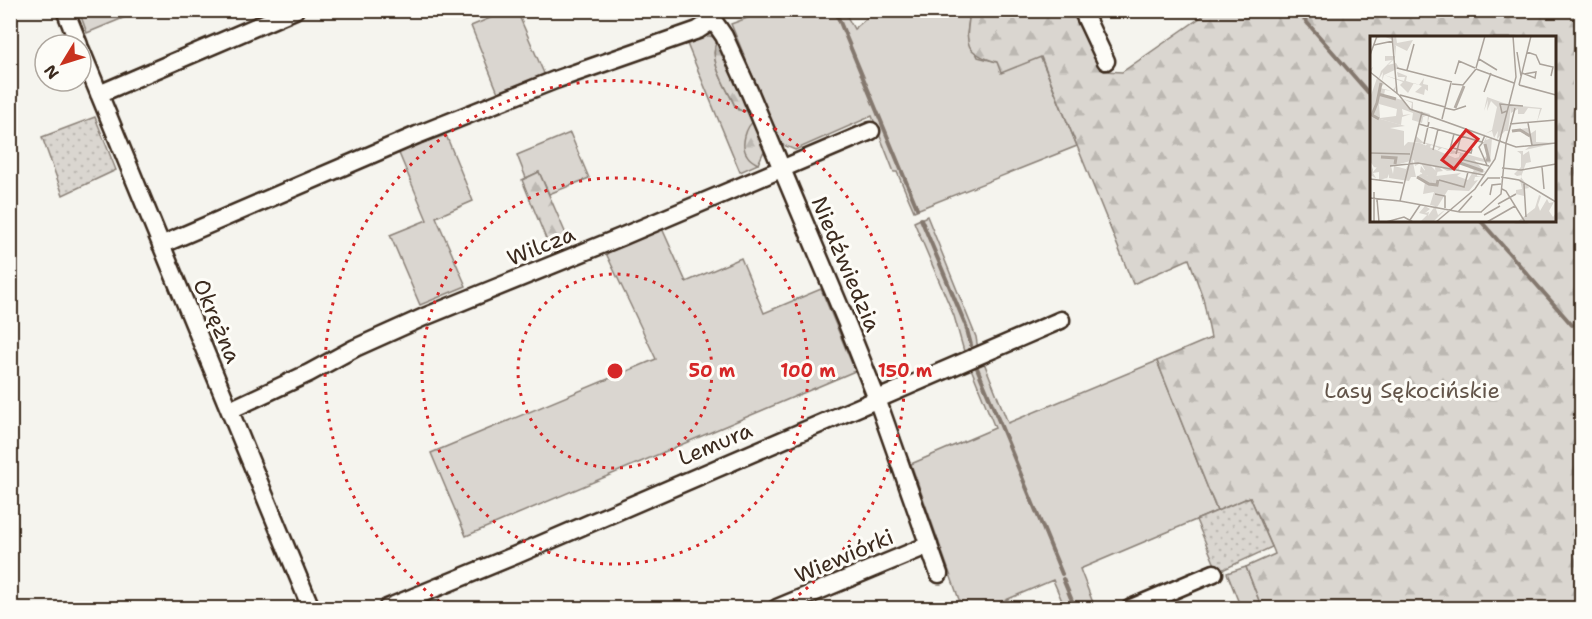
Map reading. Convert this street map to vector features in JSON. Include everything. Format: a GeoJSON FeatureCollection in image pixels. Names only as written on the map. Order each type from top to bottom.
{"type":"FeatureCollection","features":[{"type":"Feature","properties":{"kind":"street"},"geometry":{"type":"LineString","coordinates":[[65,10],[74,33]]}},
{"type":"Feature","properties":{"kind":"street"},"geometry":{"type":"LineString","coordinates":[[99,94],[295,10]]}},
{"type":"Feature","properties":{"kind":"street"},"geometry":{"type":"LineString","coordinates":[[1082,10],[1106,61]]}},
{"type":"Feature","properties":{"kind":"street"},"geometry":{"type":"LineString","coordinates":[[161,245],[428,131],[555,80],[698,30],[713,15]]}},
{"type":"Feature","properties":{"kind":"street","name":"Niedźwiedzia"},"geometry":{"type":"LineString","coordinates":[[713,15],[732,53],[782,169],[877,399],[939,574]]}},
{"type":"Feature","properties":{"kind":"street","name":"Okrężna"},"geometry":{"type":"LineString","coordinates":[[93,79],[311,609]]}},
{"type":"Feature","properties":{"kind":"street","name":"Wilcza"},"geometry":{"type":"LineString","coordinates":[[230,410],[383,335],[872,131]]}},
{"type":"Feature","properties":{"kind":"street","name":"Lemura"},"geometry":{"type":"LineString","coordinates":[[387,609],[1061,320]]}},
{"type":"Feature","properties":{"kind":"street","name":"Wiewiórki"},"geometry":{"type":"LineString","coordinates":[[777,609],[929,545]]}},
{"type":"Feature","properties":{"kind":"street"},"geometry":{"type":"LineString","coordinates":[[1131,609],[1214,573]]}},
{"type":"Feature","properties":{"kind":"green space"},"geometry":{"type":"Polygon","coordinates":[[[79,11],[140,11],[87,33],[79,11]]]}},
{"type":"Feature","properties":{"kind":"green space"},"geometry":{"type":"Polygon","coordinates":[[[507,11],[517,11],[546,78],[499,95],[471,26],[507,11]]]}},
{"type":"Feature","properties":{"kind":"green space"},"geometry":{"type":"Polygon","coordinates":[[[766,11],[844,11],[854,29],[867,18],[864,11],[970,11],[967,34],[978,57],[997,62],[1040,56],[1077,146],[914,211],[897,172],[894,172],[872,116],[795,150],[781,144],[731,24],[766,11]]]}},
{"type":"Feature","properties":{"kind":"green space","name":"Lasy Sękocińskie"},"geometry":{"type":"Polygon","coordinates":[[[970,11],[1076,11],[1104,71],[1122,72],[1210,11],[1581,11],[1581,608],[1262,608],[1246,567],[1275,554],[1274,551],[1250,497],[1217,511],[1157,361],[1211,338],[1203,298],[1189,259],[1133,284],[1041,57],[1001,73],[997,62],[972,50],[968,39],[970,11]]]}},
{"type":"Feature","properties":{"kind":"green space"},"geometry":{"type":"Polygon","coordinates":[[[704,35],[714,37],[717,41],[714,57],[716,65],[735,106],[738,110],[752,109],[755,120],[744,144],[747,154],[758,164],[740,172],[685,39],[704,35]]]}},
{"type":"Feature","properties":{"kind":"green space"},"geometry":{"type":"Polygon","coordinates":[[[717,41],[752,109],[742,111],[735,106],[723,83],[714,57],[717,41]]]}},
{"type":"Feature","properties":{"kind":"green space"},"geometry":{"type":"Polygon","coordinates":[[[95,117],[116,170],[63,195],[42,137],[95,117]]]}},
{"type":"Feature","properties":{"kind":"green space"},"geometry":{"type":"Polygon","coordinates":[[[755,120],[764,151],[758,164],[748,156],[744,146],[747,131],[755,120]]]}},
{"type":"Feature","properties":{"kind":"green space"},"geometry":{"type":"Polygon","coordinates":[[[570,133],[589,178],[549,194],[539,172],[526,178],[517,155],[570,133]]]}},
{"type":"Feature","properties":{"kind":"green space"},"geometry":{"type":"Polygon","coordinates":[[[446,135],[473,201],[436,217],[466,286],[420,305],[390,235],[427,220],[398,151],[446,135]]]}},
{"type":"Feature","properties":{"kind":"green space"},"geometry":{"type":"Polygon","coordinates":[[[539,172],[572,248],[553,256],[522,180],[539,172]]]}},
{"type":"Feature","properties":{"kind":"green space"},"geometry":{"type":"Polygon","coordinates":[[[927,216],[976,337],[978,350],[965,355],[954,316],[914,222],[927,216]]]}},
{"type":"Feature","properties":{"kind":"green space"},"geometry":{"type":"Polygon","coordinates":[[[661,226],[686,282],[741,258],[764,313],[821,289],[855,371],[466,536],[431,453],[656,359],[604,249],[661,226]]]}},
{"type":"Feature","properties":{"kind":"green space"},"geometry":{"type":"Polygon","coordinates":[[[983,360],[1008,423],[1157,361],[1217,511],[1080,569],[1095,608],[1065,608],[1053,580],[987,608],[962,608],[911,464],[995,428],[970,366],[983,360]]]}},
{"type":"Feature","properties":{"kind":"green space"},"geometry":{"type":"Polygon","coordinates":[[[1250,497],[1272,547],[1218,572],[1196,520],[1250,497]]]}},
{"type":"Feature","properties":{"kind":"green space"},"geometry":{"type":"Polygon","coordinates":[[[1246,567],[1262,608],[1241,608],[1227,573],[1246,567]]]}},
{"type":"Feature","properties":{"kind":"waterway"},"geometry":{"type":"LineString","coordinates":[[835,10],[917,208]]}},
{"type":"Feature","properties":{"kind":"waterway"},"geometry":{"type":"LineString","coordinates":[[1296,10],[1370,95]]}},
{"type":"Feature","properties":{"kind":"waterway"},"geometry":{"type":"LineString","coordinates":[[921,219],[966,326],[971,345]]}},
{"type":"Feature","properties":{"kind":"waterway"},"geometry":{"type":"LineString","coordinates":[[1482,222],[1572,325]]}},
{"type":"Feature","properties":{"kind":"waterway"},"geometry":{"type":"LineString","coordinates":[[975,363],[1062,574]]}},
{"type":"Feature","properties":{"kind":"waterway"},"geometry":{"type":"LineString","coordinates":[[1063,579],[1075,608]]}}]}
